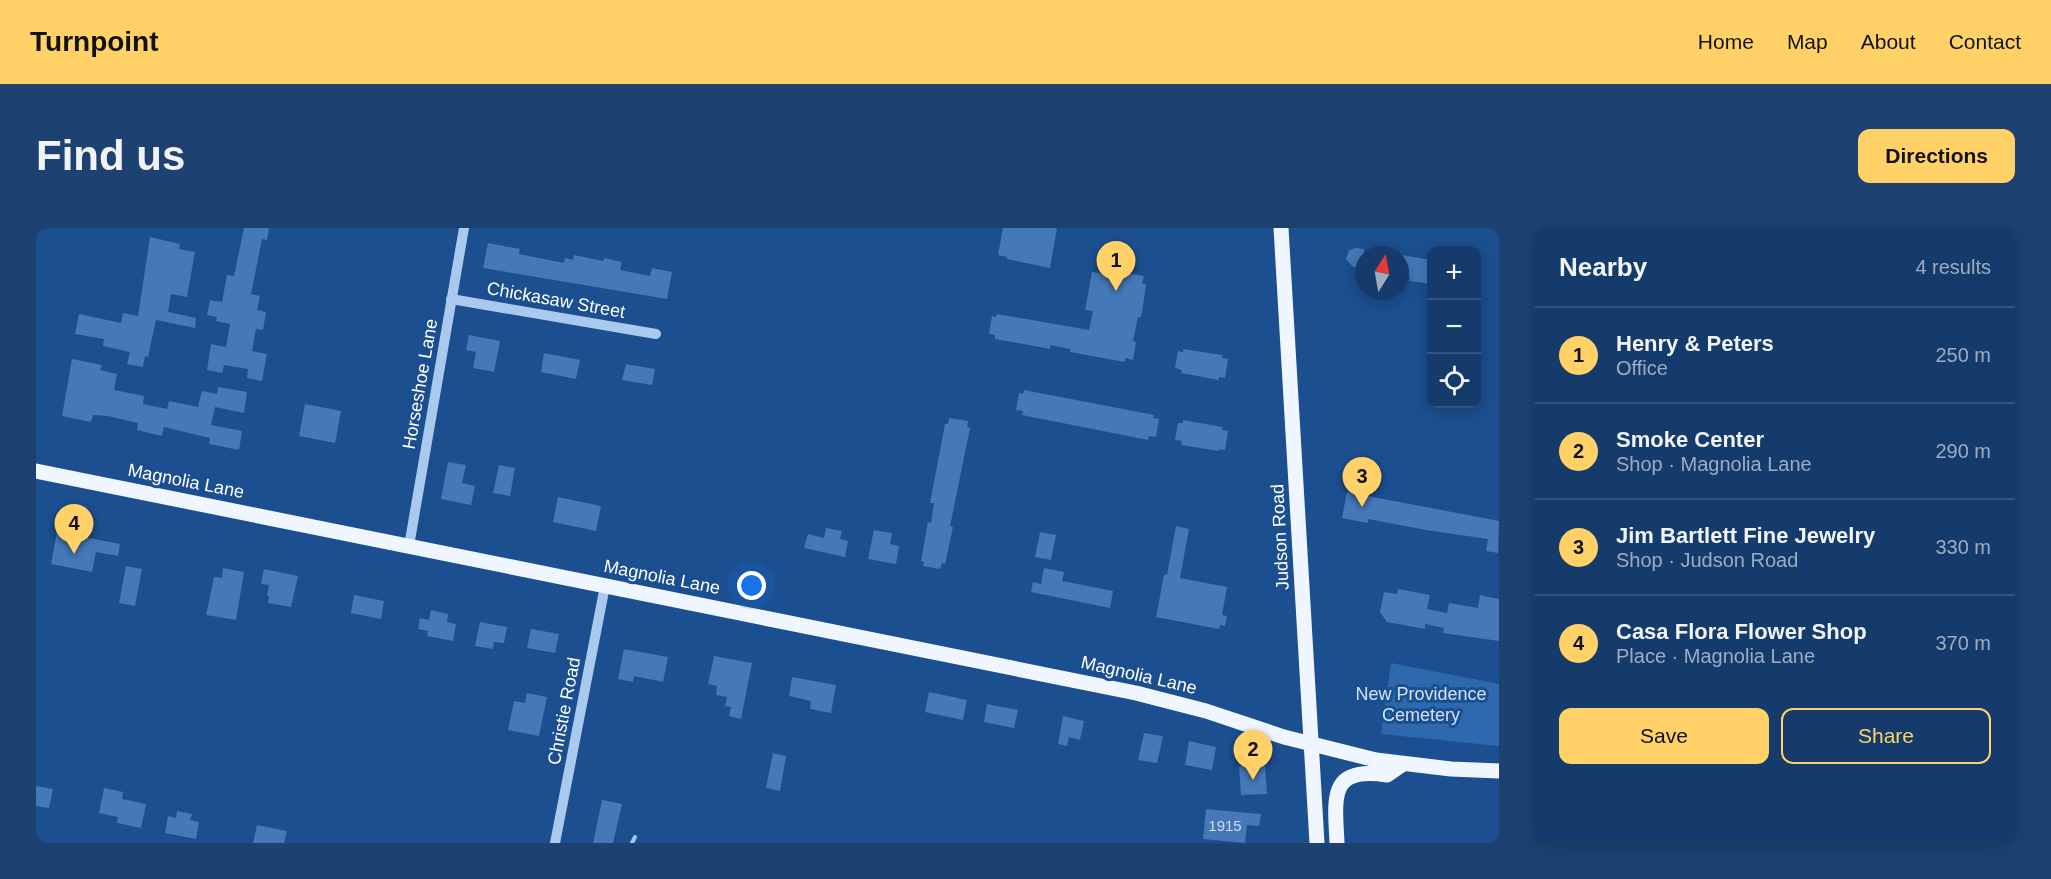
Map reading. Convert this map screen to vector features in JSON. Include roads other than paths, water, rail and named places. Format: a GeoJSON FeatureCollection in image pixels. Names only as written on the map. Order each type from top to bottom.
{"type":"FeatureCollection","features":[{"type":"Feature","properties":{"kind":"main road","name":"Judson Road"},"geometry":{"type":"LineString","coordinates":[[1281,228],[1317,843]]}},
{"type":"Feature","properties":{"kind":"main road","name":"Magnolia Lane"},"geometry":{"type":"LineString","coordinates":[[36,471],[1136,693],[1206,711],[1312,744],[1402,764],[1499,771]]}},
{"type":"Feature","properties":{"kind":"main road"},"geometry":{"type":"LineString","coordinates":[[1337,843],[1335,801],[1337,792],[1344,781],[1355,774],[1366,772],[1387,775],[1402,764]]}},
{"type":"Feature","properties":{"kind":"street","name":"Horseshoe Lane"},"geometry":{"type":"LineString","coordinates":[[410,546],[464,228]]}},
{"type":"Feature","properties":{"kind":"street","name":"Chickasaw Street"},"geometry":{"type":"LineString","coordinates":[[452,298],[656,334]]}},
{"type":"Feature","properties":{"kind":"street","name":"Christie Road"},"geometry":{"type":"LineString","coordinates":[[555,843],[605,586]]}},
{"type":"Feature","properties":{"kind":"waterway"},"geometry":{"type":"LineString","coordinates":[[632,843],[635,837]]}},
{"type":"Feature","properties":{"kind":"place","name":"Henry & Peters"},"geometry":{"type":"Point","coordinates":[1116,291]}},
{"type":"Feature","properties":{"kind":"place","name":"Jim Bartlett Fine Jewelry"},"geometry":{"type":"Point","coordinates":[1362,507]}},
{"type":"Feature","properties":{"kind":"place","name":"Casa Flora Flower Shop"},"geometry":{"type":"Point","coordinates":[74,554]}},
{"type":"Feature","properties":{"kind":"place","name":"Smoke Center"},"geometry":{"type":"Point","coordinates":[1253,780]}},
{"type":"Feature","properties":{"kind":"park label","name":"New Providence Cemetery"},"geometry":{"type":"Point","coordinates":[1421,704]}}]}
